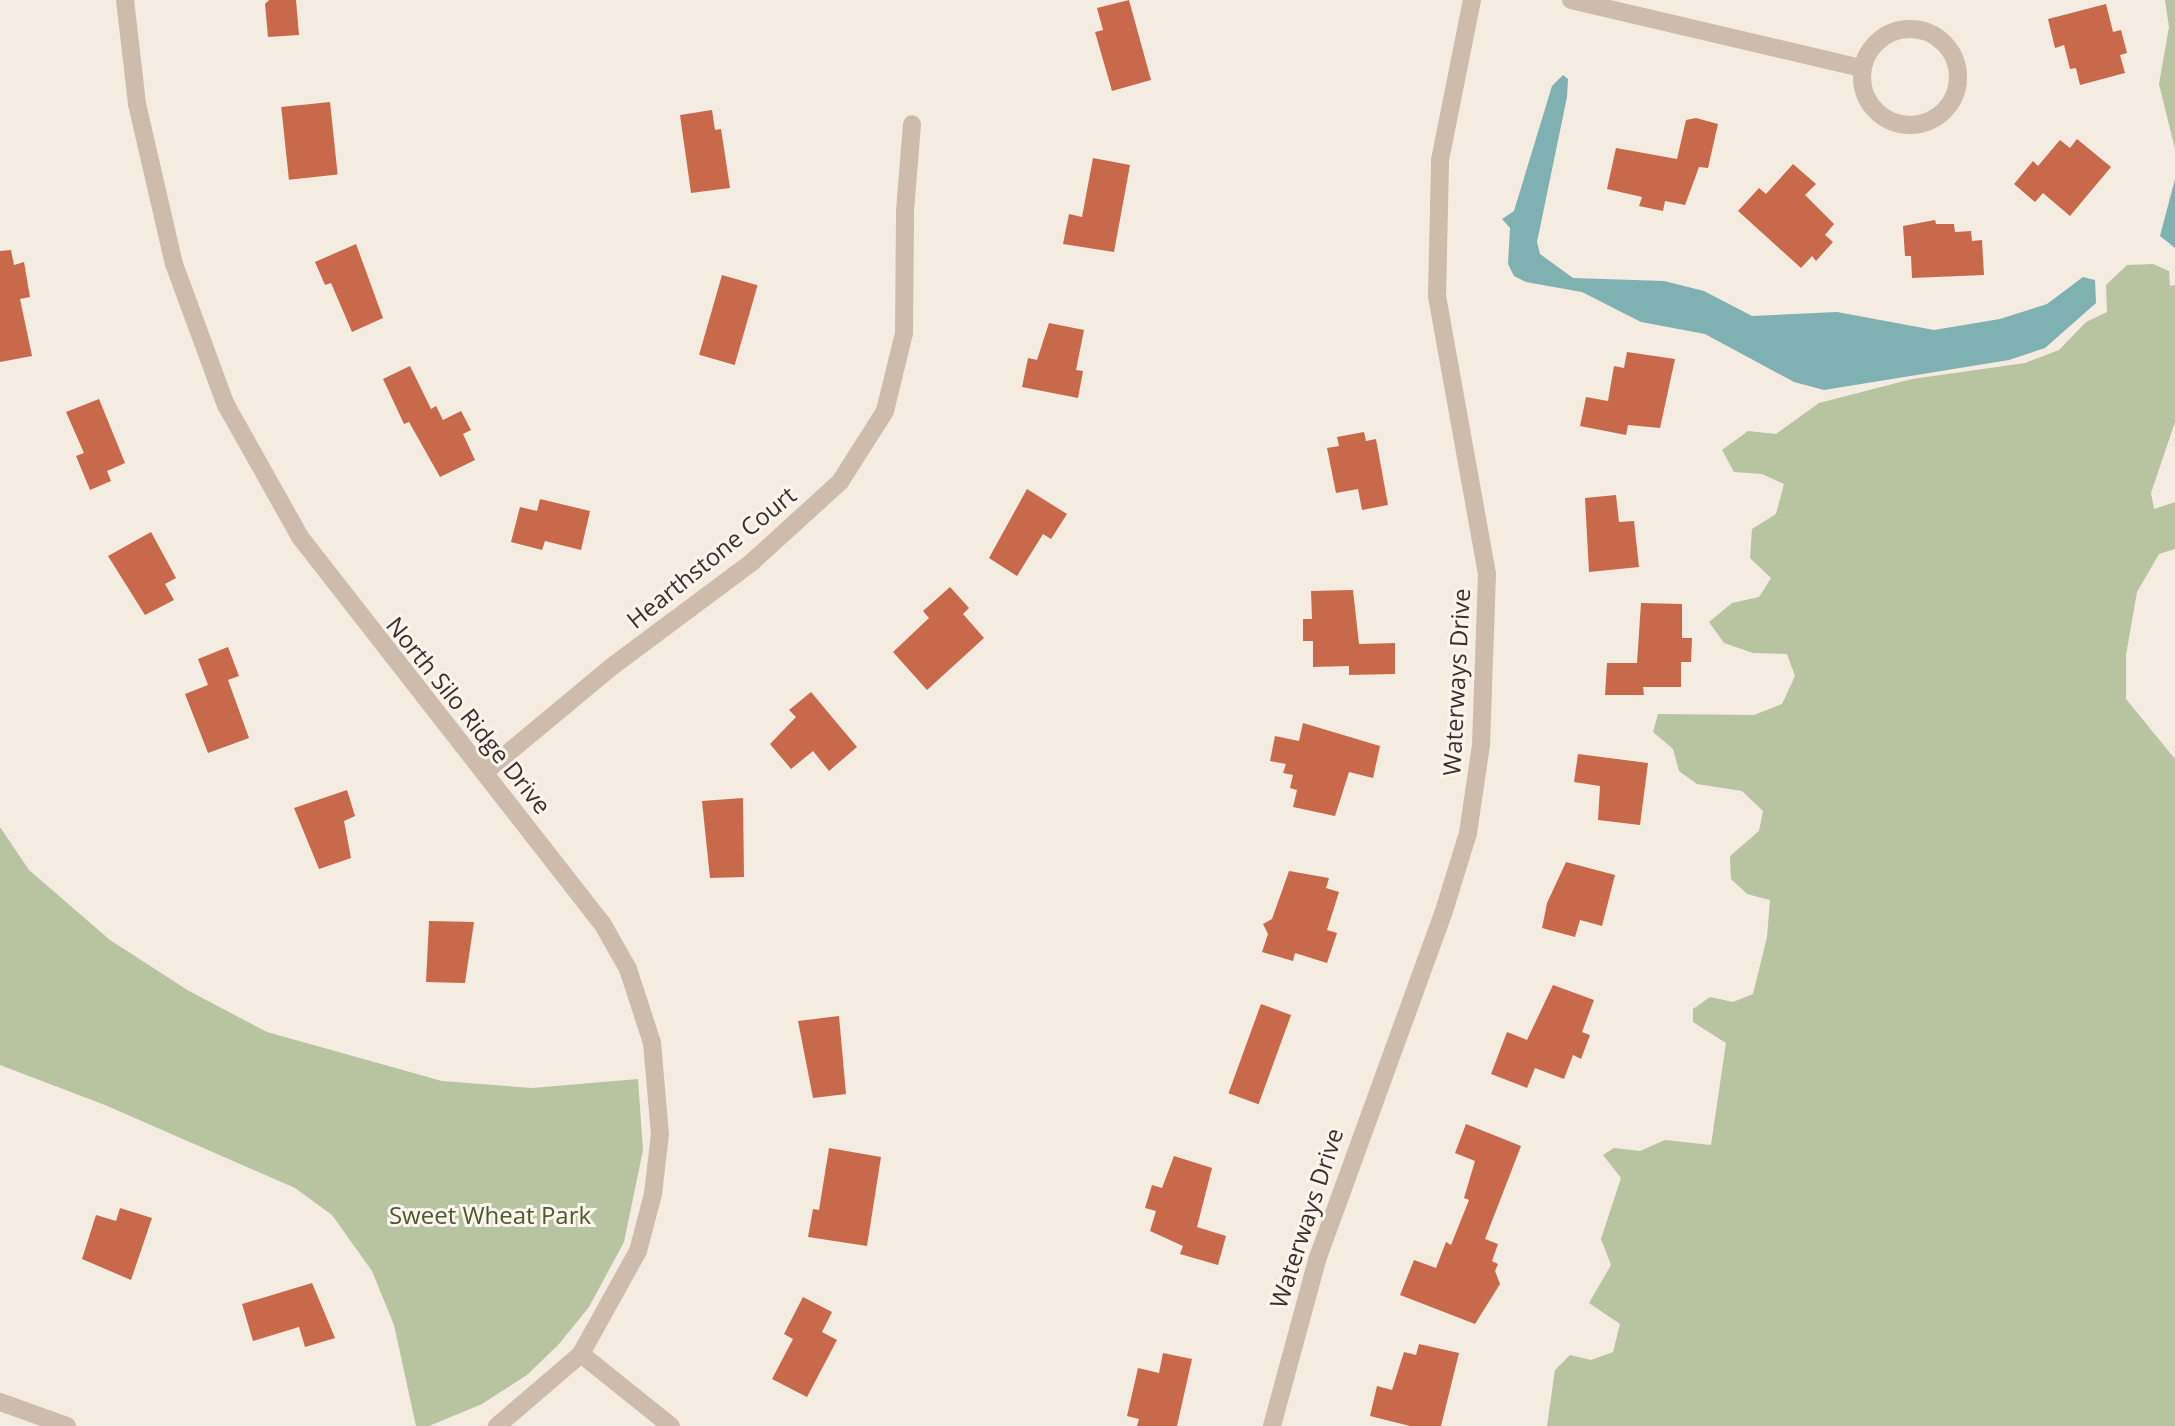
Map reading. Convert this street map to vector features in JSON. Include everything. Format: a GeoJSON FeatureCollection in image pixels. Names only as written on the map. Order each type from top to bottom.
{"type":"FeatureCollection","features":[{"type":"Feature","properties":{"kind":"street","name":"North Silo Ridge Drive"},"geometry":{"type":"LineString","coordinates":[[125,0],[137,104],[174,264],[226,405],[300,537],[485,772],[615,945],[641,1005],[659,1081],[658,1164],[646,1226],[620,1287],[581,1354],[497,1426]]}},
{"type":"Feature","properties":{"kind":"street","name":"Waterways Drive"},"geometry":{"type":"LineString","coordinates":[[1272,1426],[1317,1260],[1359,1134],[1432,950],[1461,856],[1481,745],[1487,574],[1437,296],[1440,160],[1472,0]]}},
{"type":"Feature","properties":{"kind":"street"},"geometry":{"type":"LineString","coordinates":[[1571,0],[1862,68]]}},
{"type":"Feature","properties":{"kind":"street"},"geometry":{"type":"LineString","coordinates":[[1907,28],[1937,36],[1949,48],[1958,77],[1955,92],[1937,117],[1907,125],[1891,121],[1872,106],[1862,85],[1862,68],[1878,40],[1907,28]]}},
{"type":"Feature","properties":{"kind":"street","name":"Hearthstone Court"},"geometry":{"type":"LineString","coordinates":[[485,772],[614,665],[752,562],[840,482],[885,411],[904,333],[905,211],[912,124]]}},
{"type":"Feature","properties":{"kind":"street"},"geometry":{"type":"LineString","coordinates":[[581,1354],[671,1426]]}},
{"type":"Feature","properties":{"kind":"street"},"geometry":{"type":"LineString","coordinates":[[0,1402],[67,1426]]}},
{"type":"Feature","properties":{"kind":"green space"},"geometry":{"type":"Polygon","coordinates":[[[2165,0],[2175,0],[2175,149],[2159,84],[2169,27],[2165,0]]]}},
{"type":"Feature","properties":{"kind":"green space"},"geometry":{"type":"Polygon","coordinates":[[[2153,264],[2169,271],[2170,286],[2175,285],[2175,422],[2151,493],[2154,509],[2175,502],[2175,549],[2159,554],[2137,592],[2126,655],[2126,699],[2175,759],[2175,1426],[1547,1426],[1555,1370],[1570,1355],[1591,1360],[1613,1352],[1620,1324],[1589,1303],[1611,1265],[1601,1239],[1621,1178],[1603,1155],[1614,1148],[1640,1151],[1665,1140],[1711,1145],[1726,1043],[1693,1022],[1693,1009],[1710,997],[1733,1002],[1753,994],[1767,937],[1770,900],[1747,894],[1731,879],[1730,856],[1759,831],[1763,811],[1742,791],[1697,784],[1679,771],[1673,749],[1653,732],[1658,714],[1754,715],[1782,704],[1795,676],[1787,654],[1753,653],[1724,643],[1709,622],[1732,603],[1759,597],[1771,578],[1750,558],[1752,529],[1776,514],[1784,484],[1762,474],[1734,472],[1722,450],[1748,431],[1776,434],[1819,403],[1912,379],[2025,363],[2059,350],[2086,322],[2107,312],[2106,285],[2127,265],[2153,264]]]}},
{"type":"Feature","properties":{"kind":"green space","name":"Sweet Wheat Park"},"geometry":{"type":"Polygon","coordinates":[[[0,827],[29,870],[110,940],[189,991],[267,1032],[442,1081],[532,1088],[638,1079],[643,1150],[624,1242],[589,1307],[559,1344],[527,1375],[482,1404],[429,1426],[416,1426],[394,1325],[372,1271],[332,1215],[295,1188],[105,1105],[0,1065],[0,827]]]}},
{"type":"Feature","properties":{"kind":"water"},"geometry":{"type":"Polygon","coordinates":[[[1563,75],[1568,79],[1567,97],[1537,242],[1540,254],[1573,278],[1664,281],[1704,291],[1752,316],[1837,312],[1934,330],[2000,319],[2047,304],[2083,277],[2095,280],[2096,303],[2045,348],[2009,360],[1824,390],[1794,382],[1705,334],[1641,322],[1582,292],[1526,282],[1514,276],[1508,264],[1510,228],[1502,219],[1514,211],[1552,86],[1563,75]]]}},
{"type":"Feature","properties":{"kind":"water"},"geometry":{"type":"Polygon","coordinates":[[[2175,179],[2175,248],[2160,236],[2175,179]]]}},
{"type":"Feature","properties":{"kind":"building"},"geometry":{"type":"Polygon","coordinates":[[[269,0],[296,0],[299,35],[268,37],[265,4],[269,0]]]}},
{"type":"Feature","properties":{"kind":"building"},"geometry":{"type":"Polygon","coordinates":[[[1129,0],[1151,80],[1112,91],[1095,32],[1103,30],[1097,8],[1129,0]]]}},
{"type":"Feature","properties":{"kind":"building"},"geometry":{"type":"Polygon","coordinates":[[[2106,4],[2113,32],[2121,30],[2127,53],[2120,55],[2125,73],[2080,85],[2076,68],[2070,69],[2064,45],[2055,48],[2048,19],[2106,4]]]}},
{"type":"Feature","properties":{"kind":"building"},"geometry":{"type":"Polygon","coordinates":[[[330,102],[338,175],[289,180],[281,107],[330,102]]]}},
{"type":"Feature","properties":{"kind":"building"},"geometry":{"type":"Polygon","coordinates":[[[712,110],[715,130],[721,129],[730,188],[691,193],[680,115],[712,110]]]}},
{"type":"Feature","properties":{"kind":"building"},"geometry":{"type":"Polygon","coordinates":[[[1696,118],[1718,124],[1708,168],[1699,167],[1685,205],[1665,201],[1663,211],[1639,206],[1642,197],[1607,189],[1616,148],[1677,159],[1686,120],[1696,118]]]}},
{"type":"Feature","properties":{"kind":"building"},"geometry":{"type":"Polygon","coordinates":[[[2077,139],[2111,167],[2070,216],[2043,193],[2035,202],[2014,184],[2033,161],[2038,166],[2060,140],[2070,148],[2077,139]]]}},
{"type":"Feature","properties":{"kind":"building"},"geometry":{"type":"Polygon","coordinates":[[[1093,158],[1130,165],[1114,252],[1063,244],[1069,214],[1082,217],[1093,158]]]}},
{"type":"Feature","properties":{"kind":"building"},"geometry":{"type":"Polygon","coordinates":[[[1793,164],[1816,184],[1805,195],[1834,224],[1825,235],[1833,242],[1816,261],[1812,256],[1801,268],[1738,211],[1759,188],[1766,194],[1793,164]]]}},
{"type":"Feature","properties":{"kind":"building"},"geometry":{"type":"Polygon","coordinates":[[[1935,220],[1936,224],[1954,224],[1955,232],[1971,231],[1972,241],[1982,240],[1984,275],[1912,278],[1911,256],[1905,256],[1903,226],[1935,220]]]}},
{"type":"Feature","properties":{"kind":"building"},"geometry":{"type":"Polygon","coordinates":[[[356,244],[383,318],[352,332],[331,283],[325,285],[315,262],[356,244]]]}},
{"type":"Feature","properties":{"kind":"building"},"geometry":{"type":"Polygon","coordinates":[[[11,250],[14,265],[24,262],[30,297],[20,299],[32,356],[0,362],[0,251],[11,250]]]}},
{"type":"Feature","properties":{"kind":"building"},"geometry":{"type":"Polygon","coordinates":[[[722,275],[758,285],[735,365],[699,355],[722,275]]]}},
{"type":"Feature","properties":{"kind":"building"},"geometry":{"type":"Polygon","coordinates":[[[1049,323],[1084,330],[1076,370],[1083,371],[1078,398],[1022,387],[1028,358],[1037,360],[1049,323]]]}},
{"type":"Feature","properties":{"kind":"building"},"geometry":{"type":"Polygon","coordinates":[[[1627,352],[1675,359],[1660,428],[1628,425],[1626,435],[1580,426],[1586,397],[1608,401],[1614,366],[1624,368],[1627,352]]]}},
{"type":"Feature","properties":{"kind":"building"},"geometry":{"type":"Polygon","coordinates":[[[410,366],[431,409],[436,406],[443,420],[461,411],[471,430],[463,434],[475,460],[440,477],[409,422],[404,424],[383,379],[410,366]]]}},
{"type":"Feature","properties":{"kind":"building"},"geometry":{"type":"Polygon","coordinates":[[[99,399],[125,463],[107,471],[111,481],[90,490],[76,456],[84,453],[66,412],[99,399]]]}},
{"type":"Feature","properties":{"kind":"building"},"geometry":{"type":"Polygon","coordinates":[[[1364,432],[1366,441],[1376,439],[1388,505],[1362,510],[1358,489],[1336,493],[1327,448],[1339,446],[1337,437],[1364,432]]]}},
{"type":"Feature","properties":{"kind":"building"},"geometry":{"type":"Polygon","coordinates":[[[1027,489],[1067,514],[1051,539],[1043,534],[1017,576],[989,558],[1027,489]]]}},
{"type":"Feature","properties":{"kind":"building"},"geometry":{"type":"Polygon","coordinates":[[[1616,495],[1619,522],[1634,521],[1639,567],[1589,572],[1585,498],[1616,495]]]}},
{"type":"Feature","properties":{"kind":"building"},"geometry":{"type":"Polygon","coordinates":[[[540,499],[590,511],[581,550],[545,541],[542,550],[511,542],[520,507],[537,511],[540,499]]]}},
{"type":"Feature","properties":{"kind":"building"},"geometry":{"type":"Polygon","coordinates":[[[151,532],[176,578],[165,584],[174,600],[145,615],[108,556],[151,532]]]}},
{"type":"Feature","properties":{"kind":"building"},"geometry":{"type":"Polygon","coordinates":[[[950,587],[969,608],[963,614],[984,638],[927,690],[893,652],[929,618],[923,611],[950,587]]]}},
{"type":"Feature","properties":{"kind":"building"},"geometry":{"type":"Polygon","coordinates":[[[1353,590],[1359,644],[1395,643],[1395,674],[1349,675],[1349,666],[1313,667],[1313,641],[1303,641],[1303,619],[1312,619],[1311,591],[1353,590]]]}},
{"type":"Feature","properties":{"kind":"building"},"geometry":{"type":"Polygon","coordinates":[[[1641,603],[1682,604],[1682,638],[1692,638],[1691,662],[1681,662],[1681,687],[1643,687],[1644,695],[1605,695],[1607,663],[1637,663],[1641,603]]]}},
{"type":"Feature","properties":{"kind":"building"},"geometry":{"type":"Polygon","coordinates":[[[228,647],[239,676],[228,680],[249,738],[208,753],[185,694],[208,685],[198,659],[228,647]]]}},
{"type":"Feature","properties":{"kind":"building"},"geometry":{"type":"Polygon","coordinates":[[[811,692],[857,747],[829,771],[813,751],[791,769],[770,744],[796,717],[789,710],[811,692]]]}},
{"type":"Feature","properties":{"kind":"building"},"geometry":{"type":"Polygon","coordinates":[[[1303,723],[1380,746],[1373,778],[1349,772],[1335,816],[1293,807],[1297,790],[1290,788],[1293,775],[1283,773],[1286,764],[1270,761],[1275,736],[1299,741],[1303,723]]]}},
{"type":"Feature","properties":{"kind":"building"},"geometry":{"type":"Polygon","coordinates":[[[1578,754],[1648,763],[1640,825],[1598,820],[1600,786],[1574,782],[1578,754]]]}},
{"type":"Feature","properties":{"kind":"building"},"geometry":{"type":"Polygon","coordinates":[[[347,790],[355,816],[344,821],[351,858],[319,869],[294,808],[347,790]]]}},
{"type":"Feature","properties":{"kind":"building"},"geometry":{"type":"Polygon","coordinates":[[[743,798],[744,877],[710,878],[702,801],[743,798]]]}},
{"type":"Feature","properties":{"kind":"building"},"geometry":{"type":"Polygon","coordinates":[[[1566,862],[1615,875],[1602,926],[1580,920],[1575,937],[1542,928],[1547,903],[1566,862]]]}},
{"type":"Feature","properties":{"kind":"building"},"geometry":{"type":"Polygon","coordinates":[[[1289,871],[1329,878],[1326,888],[1339,892],[1327,930],[1337,933],[1327,963],[1295,953],[1293,961],[1262,952],[1268,934],[1263,924],[1272,919],[1289,871]]]}},
{"type":"Feature","properties":{"kind":"building"},"geometry":{"type":"Polygon","coordinates":[[[429,921],[474,922],[465,983],[426,982],[429,921]]]}},
{"type":"Feature","properties":{"kind":"building"},"geometry":{"type":"Polygon","coordinates":[[[1553,985],[1594,1000],[1582,1032],[1590,1035],[1581,1059],[1573,1055],[1564,1079],[1535,1068],[1527,1088],[1491,1074],[1507,1032],[1527,1040],[1553,985]]]}},
{"type":"Feature","properties":{"kind":"building"},"geometry":{"type":"Polygon","coordinates":[[[1261,1004],[1291,1015],[1259,1104],[1229,1093],[1261,1004]]]}},
{"type":"Feature","properties":{"kind":"building"},"geometry":{"type":"Polygon","coordinates":[[[839,1016],[846,1094],[813,1098],[798,1021],[839,1016]]]}},
{"type":"Feature","properties":{"kind":"building"},"geometry":{"type":"Polygon","coordinates":[[[1466,1124],[1521,1146],[1485,1239],[1498,1244],[1492,1261],[1498,1264],[1495,1271],[1500,1284],[1475,1324],[1400,1295],[1414,1260],[1436,1268],[1446,1242],[1451,1245],[1469,1200],[1464,1198],[1475,1161],[1455,1153],[1466,1124]]]}},
{"type":"Feature","properties":{"kind":"building"},"geometry":{"type":"Polygon","coordinates":[[[829,1148],[881,1157],[867,1246],[808,1237],[813,1209],[819,1210],[829,1148]]]}},
{"type":"Feature","properties":{"kind":"building"},"geometry":{"type":"Polygon","coordinates":[[[1174,1156],[1212,1168],[1197,1227],[1226,1236],[1218,1265],[1180,1254],[1183,1246],[1150,1231],[1156,1211],[1145,1208],[1152,1185],[1162,1188],[1174,1156]]]}},
{"type":"Feature","properties":{"kind":"building"},"geometry":{"type":"Polygon","coordinates":[[[120,1208],[152,1218],[131,1280],[82,1259],[96,1215],[116,1221],[120,1208]]]}},
{"type":"Feature","properties":{"kind":"building"},"geometry":{"type":"Polygon","coordinates":[[[312,1283],[335,1338],[305,1347],[299,1327],[253,1341],[242,1304],[312,1283]]]}},
{"type":"Feature","properties":{"kind":"building"},"geometry":{"type":"Polygon","coordinates":[[[803,1297],[832,1312],[822,1332],[837,1340],[807,1397],[772,1379],[793,1339],[784,1334],[803,1297]]]}},
{"type":"Feature","properties":{"kind":"building"},"geometry":{"type":"Polygon","coordinates":[[[1419,1344],[1459,1353],[1441,1426],[1410,1426],[1370,1416],[1377,1386],[1392,1390],[1404,1352],[1416,1355],[1419,1344]]]}},
{"type":"Feature","properties":{"kind":"building"},"geometry":{"type":"Polygon","coordinates":[[[1163,1353],[1192,1359],[1177,1426],[1137,1426],[1139,1419],[1127,1416],[1138,1368],[1159,1373],[1163,1353]]]}}]}
